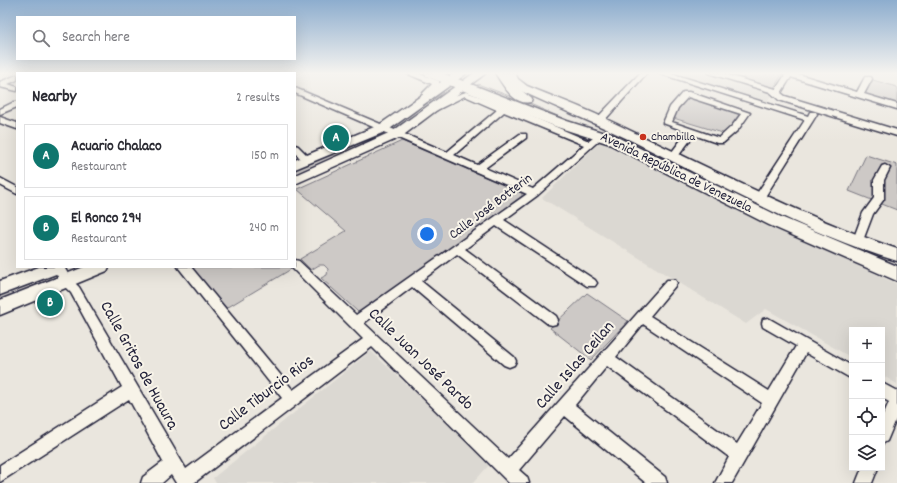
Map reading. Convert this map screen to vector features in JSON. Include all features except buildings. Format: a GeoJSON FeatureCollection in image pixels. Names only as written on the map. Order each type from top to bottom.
{"type":"FeatureCollection","features":[{"type":"Feature","properties":{"kind":"main road"},"geometry":{"type":"LineString","coordinates":[[296,180],[396,134],[426,106],[440,96]]}},
{"type":"Feature","properties":{"kind":"main road","name":"Avenida República de Venezuela"},"geometry":{"type":"LineString","coordinates":[[501,96],[562,124],[597,134],[620,144],[775,221],[897,274]]}},
{"type":"Feature","properties":{"kind":"main road","name":"Avenida República de Venezuela"},"geometry":{"type":"LineString","coordinates":[[518,96],[588,122],[754,203],[877,256],[897,263]]}},
{"type":"Feature","properties":{"kind":"main road"},"geometry":{"type":"LineString","coordinates":[[523,96],[526,98]]}},
{"type":"Feature","properties":{"kind":"main road"},"geometry":{"type":"LineString","coordinates":[[535,96],[597,134],[673,157],[759,198],[897,255]]}},
{"type":"Feature","properties":{"kind":"main road"},"geometry":{"type":"LineString","coordinates":[[296,165],[382,128],[426,106]]}},
{"type":"Feature","properties":{"kind":"main road"},"geometry":{"type":"LineString","coordinates":[[0,288],[55,268]]}},
{"type":"Feature","properties":{"kind":"main road"},"geometry":{"type":"LineString","coordinates":[[0,308],[99,268]]}},
{"type":"Feature","properties":{"kind":"street"},"geometry":{"type":"LineString","coordinates":[[308,96],[534,193]]}},
{"type":"Feature","properties":{"kind":"street"},"geometry":{"type":"LineString","coordinates":[[426,106],[431,96]]}},
{"type":"Feature","properties":{"kind":"street"},"geometry":{"type":"LineString","coordinates":[[426,106],[458,96]]}},
{"type":"Feature","properties":{"kind":"street"},"geometry":{"type":"LineString","coordinates":[[468,96],[504,108],[597,134]]}},
{"type":"Feature","properties":{"kind":"street","name":"Calle José Botterin"},"geometry":{"type":"LineString","coordinates":[[355,322],[534,193],[597,134],[627,96]]}},
{"type":"Feature","properties":{"kind":"street"},"geometry":{"type":"LineString","coordinates":[[685,96],[674,107],[667,123],[720,141],[735,128],[746,113],[691,96]]}},
{"type":"Feature","properties":{"kind":"street"},"geometry":{"type":"LineString","coordinates":[[737,96],[810,119]]}},
{"type":"Feature","properties":{"kind":"street"},"geometry":{"type":"LineString","coordinates":[[780,96],[782,98],[897,133]]}},
{"type":"Feature","properties":{"kind":"street"},"geometry":{"type":"LineString","coordinates":[[859,96],[897,107]]}},
{"type":"Feature","properties":{"kind":"street"},"geometry":{"type":"LineString","coordinates":[[0,112],[16,104]]}},
{"type":"Feature","properties":{"kind":"street"},"geometry":{"type":"LineString","coordinates":[[448,156],[504,108]]}},
{"type":"Feature","properties":{"kind":"street"},"geometry":{"type":"LineString","coordinates":[[759,198],[816,108]]}},
{"type":"Feature","properties":{"kind":"street"},"geometry":{"type":"LineString","coordinates":[[0,120],[16,126]]}},
{"type":"Feature","properties":{"kind":"street"},"geometry":{"type":"LineString","coordinates":[[673,157],[692,131]]}},
{"type":"Feature","properties":{"kind":"street"},"geometry":{"type":"LineString","coordinates":[[478,169],[523,136]]}},
{"type":"Feature","properties":{"kind":"street"},"geometry":{"type":"LineString","coordinates":[[296,149],[307,160]]}},
{"type":"Feature","properties":{"kind":"street"},"geometry":{"type":"LineString","coordinates":[[858,240],[868,213],[879,199],[879,180],[885,168]]}},
{"type":"Feature","properties":{"kind":"street"},"geometry":{"type":"LineString","coordinates":[[0,181],[16,190]]}},
{"type":"Feature","properties":{"kind":"street"},"geometry":{"type":"LineString","coordinates":[[497,221],[591,283]]}},
{"type":"Feature","properties":{"kind":"street"},"geometry":{"type":"LineString","coordinates":[[458,249],[552,320]]}},
{"type":"Feature","properties":{"kind":"street","name":"Calle Juan José Pardo"},"geometry":{"type":"LineString","coordinates":[[296,265],[521,483]]}},
{"type":"Feature","properties":{"kind":"street","name":"Calle Gritos de Huaura"},"geometry":{"type":"LineString","coordinates":[[59,268],[67,282],[75,290],[173,464],[185,481]]}},
{"type":"Feature","properties":{"kind":"street"},"geometry":{"type":"LineString","coordinates":[[185,268],[292,400]]}},
{"type":"Feature","properties":{"kind":"street"},"geometry":{"type":"LineString","coordinates":[[413,281],[509,361]]}},
{"type":"Feature","properties":{"kind":"street","name":"Calle Islas Ceilan"},"geometry":{"type":"LineString","coordinates":[[508,471],[671,284]]}},
{"type":"Feature","properties":{"kind":"street"},"geometry":{"type":"LineString","coordinates":[[642,317],[771,402]]}},
{"type":"Feature","properties":{"kind":"street"},"geometry":{"type":"LineString","coordinates":[[768,323],[803,346],[849,371]]}},
{"type":"Feature","properties":{"kind":"street","name":"Calle Tiburcio Rios"},"geometry":{"type":"LineString","coordinates":[[185,481],[373,339]]}},
{"type":"Feature","properties":{"kind":"street"},"geometry":{"type":"LineString","coordinates":[[723,483],[803,346]]}},
{"type":"Feature","properties":{"kind":"street"},"geometry":{"type":"LineString","coordinates":[[607,358],[739,455]]}},
{"type":"Feature","properties":{"kind":"street"},"geometry":{"type":"LineString","coordinates":[[0,474],[132,389]]}},
{"type":"Feature","properties":{"kind":"street"},"geometry":{"type":"LineString","coordinates":[[882,435],[897,399],[885,392]]}},
{"type":"Feature","properties":{"kind":"street"},"geometry":{"type":"LineString","coordinates":[[565,406],[659,483]]}},
{"type":"Feature","properties":{"kind":"street"},"geometry":{"type":"LineString","coordinates":[[149,483],[173,464]]}},
{"type":"Feature","properties":{"kind":"street"},"geometry":{"type":"LineString","coordinates":[[864,483],[869,471]]}},
{"type":"Feature","properties":{"kind":"shaded area"},"geometry":{"type":"Polygon","coordinates":[[[439,96],[442,96],[401,126],[395,124],[439,96]]]}},
{"type":"Feature","properties":{"kind":"shaded area"},"geometry":{"type":"Polygon","coordinates":[[[498,96],[508,96],[587,129],[498,96]]]}},
{"type":"Feature","properties":{"kind":"shaded area"},"geometry":{"type":"Polygon","coordinates":[[[687,96],[741,113],[726,134],[670,117],[687,96]]]}},
{"type":"Feature","properties":{"kind":"shaded area"},"geometry":{"type":"Polygon","coordinates":[[[736,96],[771,96],[766,104],[736,96]]]}},
{"type":"Feature","properties":{"kind":"shaded area"},"geometry":{"type":"Polygon","coordinates":[[[870,96],[897,96],[897,103],[870,96]]]}},
{"type":"Feature","properties":{"kind":"shaded area"},"geometry":{"type":"Polygon","coordinates":[[[380,133],[384,136],[296,176],[296,169],[380,133]]]}},
{"type":"Feature","properties":{"kind":"shaded area"},"geometry":{"type":"Polygon","coordinates":[[[402,141],[522,193],[522,196],[363,312],[358,312],[321,278],[327,275],[328,269],[324,265],[319,265],[311,270],[300,259],[346,231],[297,189],[402,141]]]}},
{"type":"Feature","properties":{"kind":"shaded area"},"geometry":{"type":"Polygon","coordinates":[[[600,142],[897,284],[897,384],[885,377],[885,327],[849,327],[849,356],[766,309],[746,324],[542,198],[600,142]]]}},
{"type":"Feature","properties":{"kind":"shaded area"},"geometry":{"type":"Polygon","coordinates":[[[866,155],[897,165],[897,210],[849,191],[866,155]]]}},
{"type":"Feature","properties":{"kind":"shaded area"},"geometry":{"type":"Polygon","coordinates":[[[192,268],[293,268],[225,309],[192,268]]]}},
{"type":"Feature","properties":{"kind":"shaded area"},"geometry":{"type":"Polygon","coordinates":[[[49,276],[52,283],[0,303],[0,294],[49,276]]]}},
{"type":"Feature","properties":{"kind":"shaded area"},"geometry":{"type":"Polygon","coordinates":[[[587,293],[628,321],[591,360],[550,328],[587,293]]]}},
{"type":"Feature","properties":{"kind":"shaded area"},"geometry":{"type":"Polygon","coordinates":[[[371,351],[490,464],[473,483],[216,483],[213,478],[371,351]]]}},
{"type":"Feature","properties":{"kind":"place","name":"Chambilla"},"geometry":{"type":"Point","coordinates":[643,137]}},
{"type":"Feature","properties":{"kind":"place","name":"Acuario Chalaco"},"geometry":{"type":"Point","coordinates":[336,138]}},
{"type":"Feature","properties":{"kind":"place","name":"El Ronco 294"},"geometry":{"type":"Point","coordinates":[50,303]}}]}
